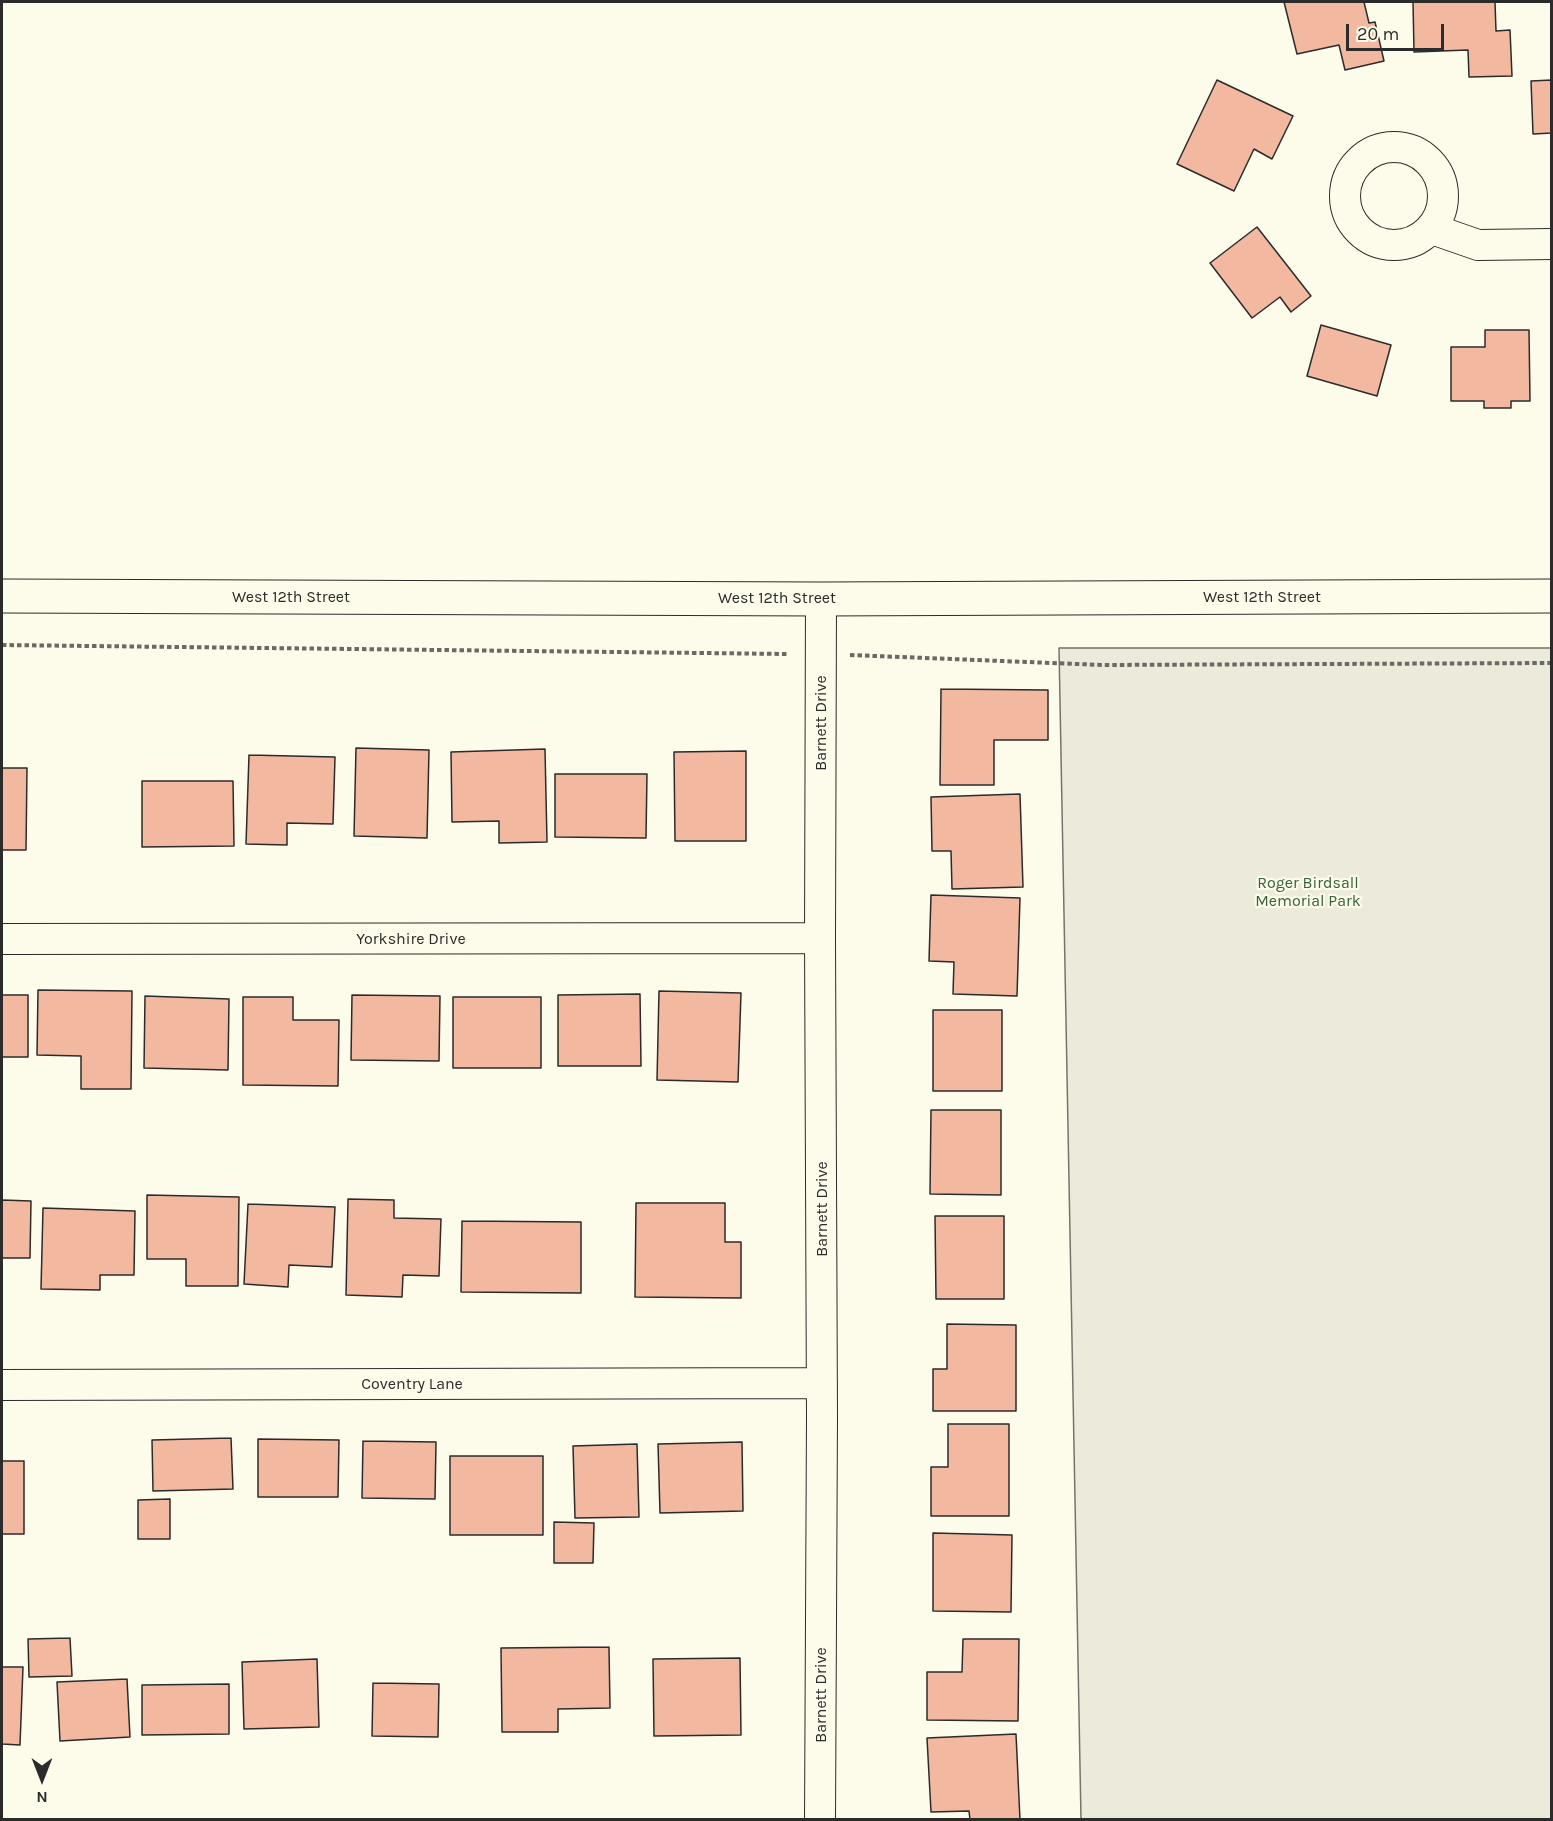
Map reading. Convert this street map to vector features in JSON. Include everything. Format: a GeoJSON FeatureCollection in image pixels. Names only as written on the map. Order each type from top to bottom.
{"type":"FeatureCollection","features":[{"type":"Feature","properties":{"kind":"main road","name":"West 12th Street"},"geometry":{"type":"LineString","coordinates":[[2,596],[821,599],[1551,596]]}},
{"type":"Feature","properties":{"kind":"street"},"geometry":{"type":"LineString","coordinates":[[1432,229],[1478,245],[1551,244]]}},
{"type":"Feature","properties":{"kind":"street","name":"Barnett Drive"},"geometry":{"type":"LineString","coordinates":[[820,1820],[821,599]]}},
{"type":"Feature","properties":{"kind":"street","name":"Yorkshire Drive"},"geometry":{"type":"LineString","coordinates":[[2,939],[820,938]]}},
{"type":"Feature","properties":{"kind":"street","name":"Coventry Lane"},"geometry":{"type":"LineString","coordinates":[[2,1385],[822,1383]]}},
{"type":"Feature","properties":{"kind":"path"},"geometry":{"type":"LineString","coordinates":[[2,645],[821,654],[1103,665],[1551,663]]}},
{"type":"Feature","properties":{"kind":"green space","name":"Roger Birdsall Memorial Park"},"geometry":{"type":"Polygon","coordinates":[[[1059,648],[1551,648],[1551,1819],[1081,1819],[1059,648]]]}},
{"type":"Feature","properties":{"kind":"building"},"geometry":{"type":"Polygon","coordinates":[[[1284,2],[1364,2],[1369,23],[1375,22],[1384,61],[1345,70],[1339,45],[1297,54],[1284,2]]]}},
{"type":"Feature","properties":{"kind":"building"},"geometry":{"type":"Polygon","coordinates":[[[1413,2],[1495,2],[1496,31],[1510,30],[1512,76],[1469,77],[1468,50],[1414,52],[1413,2]]]}},
{"type":"Feature","properties":{"kind":"building"},"geometry":{"type":"Polygon","coordinates":[[[1217,80],[1293,116],[1272,159],[1254,149],[1234,191],[1177,164],[1217,80]]]}},
{"type":"Feature","properties":{"kind":"building"},"geometry":{"type":"Polygon","coordinates":[[[1552,80],[1552,133],[1533,134],[1531,81],[1552,80]]]}},
{"type":"Feature","properties":{"kind":"building"},"geometry":{"type":"Polygon","coordinates":[[[1257,227],[1311,296],[1291,312],[1280,297],[1252,318],[1210,263],[1257,227]]]}},
{"type":"Feature","properties":{"kind":"building"},"geometry":{"type":"Polygon","coordinates":[[[1321,325],[1391,345],[1377,396],[1307,376],[1321,325]]]}},
{"type":"Feature","properties":{"kind":"building"},"geometry":{"type":"Polygon","coordinates":[[[1485,330],[1529,330],[1530,401],[1511,401],[1511,408],[1484,408],[1484,401],[1451,401],[1451,347],[1485,347],[1485,330]]]}},
{"type":"Feature","properties":{"kind":"building"},"geometry":{"type":"Polygon","coordinates":[[[941,689],[1048,690],[1048,740],[994,740],[994,785],[940,785],[941,689]]]}},
{"type":"Feature","properties":{"kind":"building"},"geometry":{"type":"Polygon","coordinates":[[[356,748],[429,750],[427,838],[354,836],[356,748]]]}},
{"type":"Feature","properties":{"kind":"building"},"geometry":{"type":"Polygon","coordinates":[[[545,749],[547,842],[499,843],[499,821],[452,822],[451,752],[545,749]]]}},
{"type":"Feature","properties":{"kind":"building"},"geometry":{"type":"Polygon","coordinates":[[[746,751],[746,841],[675,841],[674,752],[746,751]]]}},
{"type":"Feature","properties":{"kind":"building"},"geometry":{"type":"Polygon","coordinates":[[[249,755],[335,757],[333,824],[287,823],[287,845],[246,844],[249,755]]]}},
{"type":"Feature","properties":{"kind":"building"},"geometry":{"type":"Polygon","coordinates":[[[2,768],[27,768],[26,850],[2,850],[2,768]]]}},
{"type":"Feature","properties":{"kind":"building"},"geometry":{"type":"Polygon","coordinates":[[[555,774],[647,774],[646,838],[555,837],[555,774]]]}},
{"type":"Feature","properties":{"kind":"building"},"geometry":{"type":"Polygon","coordinates":[[[142,781],[233,781],[234,846],[142,847],[142,781]]]}},
{"type":"Feature","properties":{"kind":"building"},"geometry":{"type":"Polygon","coordinates":[[[1020,794],[1023,887],[952,889],[951,851],[932,851],[931,797],[1020,794]]]}},
{"type":"Feature","properties":{"kind":"building"},"geometry":{"type":"Polygon","coordinates":[[[931,895],[1020,898],[1017,996],[953,994],[954,962],[929,961],[931,895]]]}},
{"type":"Feature","properties":{"kind":"building"},"geometry":{"type":"Polygon","coordinates":[[[38,990],[132,991],[131,1089],[81,1089],[81,1056],[37,1055],[38,990]]]}},
{"type":"Feature","properties":{"kind":"building"},"geometry":{"type":"Polygon","coordinates":[[[659,991],[741,993],[738,1082],[657,1080],[659,991]]]}},
{"type":"Feature","properties":{"kind":"building"},"geometry":{"type":"Polygon","coordinates":[[[640,994],[641,1066],[558,1066],[558,995],[640,994]]]}},
{"type":"Feature","properties":{"kind":"building"},"geometry":{"type":"Polygon","coordinates":[[[2,995],[28,995],[28,1057],[2,1057],[2,995]]]}},
{"type":"Feature","properties":{"kind":"building"},"geometry":{"type":"Polygon","coordinates":[[[352,995],[440,996],[439,1061],[351,1060],[352,995]]]}},
{"type":"Feature","properties":{"kind":"building"},"geometry":{"type":"Polygon","coordinates":[[[145,996],[229,999],[228,1070],[144,1068],[145,996]]]}},
{"type":"Feature","properties":{"kind":"building"},"geometry":{"type":"Polygon","coordinates":[[[243,997],[293,997],[293,1020],[339,1020],[338,1086],[243,1085],[243,997]]]}},
{"type":"Feature","properties":{"kind":"building"},"geometry":{"type":"Polygon","coordinates":[[[453,997],[541,997],[541,1068],[453,1068],[453,997]]]}},
{"type":"Feature","properties":{"kind":"building"},"geometry":{"type":"Polygon","coordinates":[[[933,1010],[1002,1010],[1002,1091],[933,1091],[933,1010]]]}},
{"type":"Feature","properties":{"kind":"building"},"geometry":{"type":"Polygon","coordinates":[[[931,1110],[1001,1110],[1001,1195],[930,1194],[931,1110]]]}},
{"type":"Feature","properties":{"kind":"building"},"geometry":{"type":"Polygon","coordinates":[[[147,1195],[239,1197],[238,1286],[186,1286],[186,1259],[147,1259],[147,1195]]]}},
{"type":"Feature","properties":{"kind":"building"},"geometry":{"type":"Polygon","coordinates":[[[348,1199],[394,1200],[394,1218],[441,1219],[439,1276],[403,1275],[402,1297],[346,1295],[348,1199]]]}},
{"type":"Feature","properties":{"kind":"building"},"geometry":{"type":"Polygon","coordinates":[[[2,1200],[31,1201],[30,1258],[2,1258],[2,1200]]]}},
{"type":"Feature","properties":{"kind":"building"},"geometry":{"type":"Polygon","coordinates":[[[636,1203],[725,1203],[725,1242],[741,1242],[741,1298],[635,1297],[636,1203]]]}},
{"type":"Feature","properties":{"kind":"building"},"geometry":{"type":"Polygon","coordinates":[[[248,1204],[335,1207],[332,1267],[289,1265],[288,1287],[244,1284],[248,1204]]]}},
{"type":"Feature","properties":{"kind":"building"},"geometry":{"type":"Polygon","coordinates":[[[43,1208],[135,1211],[134,1275],[100,1275],[100,1290],[41,1289],[43,1208]]]}},
{"type":"Feature","properties":{"kind":"building"},"geometry":{"type":"Polygon","coordinates":[[[935,1216],[1004,1216],[1004,1299],[936,1299],[935,1216]]]}},
{"type":"Feature","properties":{"kind":"building"},"geometry":{"type":"Polygon","coordinates":[[[462,1221],[581,1222],[581,1293],[461,1292],[462,1221]]]}},
{"type":"Feature","properties":{"kind":"building"},"geometry":{"type":"Polygon","coordinates":[[[947,1324],[1016,1325],[1016,1411],[933,1411],[933,1369],[947,1369],[947,1324]]]}},
{"type":"Feature","properties":{"kind":"building"},"geometry":{"type":"Polygon","coordinates":[[[948,1424],[1009,1424],[1009,1516],[931,1516],[931,1467],[948,1467],[948,1424]]]}},
{"type":"Feature","properties":{"kind":"building"},"geometry":{"type":"Polygon","coordinates":[[[231,1438],[233,1489],[153,1491],[152,1440],[231,1438]]]}},
{"type":"Feature","properties":{"kind":"building"},"geometry":{"type":"Polygon","coordinates":[[[258,1439],[339,1440],[338,1497],[258,1497],[258,1439]]]}},
{"type":"Feature","properties":{"kind":"building"},"geometry":{"type":"Polygon","coordinates":[[[363,1441],[436,1442],[435,1499],[362,1498],[363,1441]]]}},
{"type":"Feature","properties":{"kind":"building"},"geometry":{"type":"Polygon","coordinates":[[[742,1442],[743,1511],[660,1513],[658,1444],[742,1442]]]}},
{"type":"Feature","properties":{"kind":"building"},"geometry":{"type":"Polygon","coordinates":[[[637,1444],[639,1517],[575,1518],[573,1446],[637,1444]]]}},
{"type":"Feature","properties":{"kind":"building"},"geometry":{"type":"Polygon","coordinates":[[[450,1456],[543,1456],[543,1535],[450,1535],[450,1456]]]}},
{"type":"Feature","properties":{"kind":"building"},"geometry":{"type":"Polygon","coordinates":[[[2,1461],[24,1461],[24,1534],[2,1534],[2,1461]]]}},
{"type":"Feature","properties":{"kind":"building"},"geometry":{"type":"Polygon","coordinates":[[[170,1499],[170,1539],[138,1539],[138,1500],[170,1499]]]}},
{"type":"Feature","properties":{"kind":"building"},"geometry":{"type":"Polygon","coordinates":[[[554,1522],[594,1523],[593,1563],[554,1563],[554,1522]]]}},
{"type":"Feature","properties":{"kind":"building"},"geometry":{"type":"Polygon","coordinates":[[[933,1533],[1012,1535],[1011,1612],[933,1611],[933,1533]]]}},
{"type":"Feature","properties":{"kind":"building"},"geometry":{"type":"Polygon","coordinates":[[[70,1638],[72,1676],[29,1677],[28,1639],[70,1638]]]}},
{"type":"Feature","properties":{"kind":"building"},"geometry":{"type":"Polygon","coordinates":[[[963,1639],[1019,1639],[1018,1721],[927,1720],[927,1672],[962,1672],[963,1639]]]}},
{"type":"Feature","properties":{"kind":"building"},"geometry":{"type":"Polygon","coordinates":[[[609,1647],[610,1708],[558,1709],[558,1732],[502,1732],[501,1648],[609,1647]]]}},
{"type":"Feature","properties":{"kind":"building"},"geometry":{"type":"Polygon","coordinates":[[[740,1658],[741,1735],[654,1736],[653,1659],[740,1658]]]}},
{"type":"Feature","properties":{"kind":"building"},"geometry":{"type":"Polygon","coordinates":[[[317,1659],[319,1727],[244,1729],[242,1662],[317,1659]]]}},
{"type":"Feature","properties":{"kind":"building"},"geometry":{"type":"Polygon","coordinates":[[[2,1667],[23,1667],[20,1745],[2,1744],[2,1667]]]}},
{"type":"Feature","properties":{"kind":"building"},"geometry":{"type":"Polygon","coordinates":[[[127,1679],[130,1737],[60,1741],[57,1682],[127,1679]]]}},
{"type":"Feature","properties":{"kind":"building"},"geometry":{"type":"Polygon","coordinates":[[[373,1683],[439,1684],[438,1737],[372,1736],[373,1683]]]}},
{"type":"Feature","properties":{"kind":"building"},"geometry":{"type":"Polygon","coordinates":[[[229,1684],[229,1734],[142,1735],[142,1685],[229,1684]]]}},
{"type":"Feature","properties":{"kind":"building"},"geometry":{"type":"Polygon","coordinates":[[[1016,1734],[1020,1820],[970,1820],[969,1811],[931,1812],[927,1738],[1016,1734]]]}}]}
